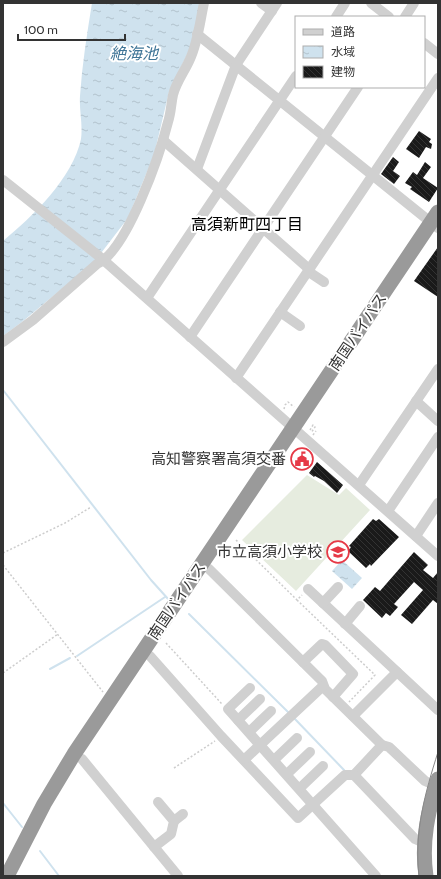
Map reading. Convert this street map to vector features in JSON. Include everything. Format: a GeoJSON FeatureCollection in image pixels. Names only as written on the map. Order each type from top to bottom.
{"type":"FeatureCollection","features":[{"type":"Feature","properties":{"kind":"highway","name":"南国バイパス"},"geometry":{"type":"LineString","coordinates":[[17,876],[48,816],[82,759],[150,656],[305,432],[436,223]]}},
{"type":"Feature","properties":{"kind":"highway","name":"南国バイパス"},"geometry":{"type":"LineString","coordinates":[[7,876],[25,839],[52,790],[111,699],[305,432]]}},
{"type":"Feature","properties":{"kind":"highway"},"geometry":{"type":"LineString","coordinates":[[426,876],[424,843],[428,811],[437,782]]}},
{"type":"Feature","properties":{"kind":"street"},"geometry":{"type":"LineString","coordinates":[[3,342],[33,320],[97,264],[125,234],[149,179],[163,140],[173,94],[191,57],[204,3]]}},
{"type":"Feature","properties":{"kind":"street"},"geometry":{"type":"LineString","coordinates":[[197,169],[236,65],[274,7],[261,3]]}},
{"type":"Feature","properties":{"kind":"street"},"geometry":{"type":"LineString","coordinates":[[337,16],[345,3]]}},
{"type":"Feature","properties":{"kind":"street"},"geometry":{"type":"LineString","coordinates":[[371,3],[388,16]]}},
{"type":"Feature","properties":{"kind":"street"},"geometry":{"type":"LineString","coordinates":[[406,16],[414,3]]}},
{"type":"Feature","properties":{"kind":"street"},"geometry":{"type":"LineString","coordinates":[[197,34],[372,175],[436,223]]}},
{"type":"Feature","properties":{"kind":"street"},"geometry":{"type":"LineString","coordinates":[[425,44],[438,54]]}},
{"type":"Feature","properties":{"kind":"street"},"geometry":{"type":"LineString","coordinates":[[147,298],[295,78]]}},
{"type":"Feature","properties":{"kind":"street"},"geometry":{"type":"LineString","coordinates":[[236,378],[438,78]]}},
{"type":"Feature","properties":{"kind":"street"},"geometry":{"type":"LineString","coordinates":[[190,337],[357,88]]}},
{"type":"Feature","properties":{"kind":"street"},"geometry":{"type":"LineString","coordinates":[[163,140],[309,269],[312,274],[324,282]]}},
{"type":"Feature","properties":{"kind":"street"},"geometry":{"type":"LineString","coordinates":[[3,180],[102,259],[236,378],[305,432],[359,485],[438,556]]}},
{"type":"Feature","properties":{"kind":"street"},"geometry":{"type":"LineString","coordinates":[[280,312],[300,326]]}},
{"type":"Feature","properties":{"kind":"street"},"geometry":{"type":"LineString","coordinates":[[359,485],[438,369]]}},
{"type":"Feature","properties":{"kind":"street"},"geometry":{"type":"LineString","coordinates":[[416,401],[438,421]]}},
{"type":"Feature","properties":{"kind":"street"},"geometry":{"type":"LineString","coordinates":[[388,511],[438,437]]}},
{"type":"Feature","properties":{"kind":"street"},"geometry":{"type":"LineString","coordinates":[[416,536],[438,503]]}},
{"type":"Feature","properties":{"kind":"street"},"geometry":{"type":"LineString","coordinates":[[210,569],[322,681],[323,686],[333,697],[382,745],[389,747],[425,781],[437,782]]}},
{"type":"Feature","properties":{"kind":"street"},"geometry":{"type":"LineString","coordinates":[[323,603],[338,587]]}},
{"type":"Feature","properties":{"kind":"street"},"geometry":{"type":"LineString","coordinates":[[308,589],[438,710]]}},
{"type":"Feature","properties":{"kind":"street"},"geometry":{"type":"LineString","coordinates":[[345,624],[360,606]]}},
{"type":"Feature","properties":{"kind":"street"},"geometry":{"type":"LineString","coordinates":[[303,662],[322,644],[325,645],[353,674],[333,697]]}},
{"type":"Feature","properties":{"kind":"street"},"geometry":{"type":"LineString","coordinates":[[150,656],[221,736],[245,759],[295,821],[346,775],[354,775],[414,839],[424,843]]}},
{"type":"Feature","properties":{"kind":"street"},"geometry":{"type":"LineString","coordinates":[[353,716],[397,672]]}},
{"type":"Feature","properties":{"kind":"street"},"geometry":{"type":"LineString","coordinates":[[245,759],[323,686]]}},
{"type":"Feature","properties":{"kind":"street"},"geometry":{"type":"LineString","coordinates":[[250,688],[228,709],[300,788],[376,876]]}},
{"type":"Feature","properties":{"kind":"street"},"geometry":{"type":"LineString","coordinates":[[238,720],[260,699]]}},
{"type":"Feature","properties":{"kind":"street"},"geometry":{"type":"LineString","coordinates":[[249,732],[271,711]]}},
{"type":"Feature","properties":{"kind":"street"},"geometry":{"type":"LineString","coordinates":[[274,760],[297,738]]}},
{"type":"Feature","properties":{"kind":"street"},"geometry":{"type":"LineString","coordinates":[[354,775],[382,745]]}},
{"type":"Feature","properties":{"kind":"street"},"geometry":{"type":"LineString","coordinates":[[287,774],[310,752]]}},
{"type":"Feature","properties":{"kind":"street"},"geometry":{"type":"LineString","coordinates":[[82,759],[178,876]]}},
{"type":"Feature","properties":{"kind":"street"},"geometry":{"type":"LineString","coordinates":[[300,788],[323,766]]}},
{"type":"Feature","properties":{"kind":"street"},"geometry":{"type":"LineString","coordinates":[[158,802],[174,821]]}},
{"type":"Feature","properties":{"kind":"street"},"geometry":{"type":"LineString","coordinates":[[154,846],[170,834],[174,821],[183,814]]}},
{"type":"Feature","properties":{"kind":"path"},"geometry":{"type":"LineString","coordinates":[[284,409],[285,404],[290,402],[294,407],[292,411]]}},
{"type":"Feature","properties":{"kind":"path"},"geometry":{"type":"LineString","coordinates":[[305,432],[316,431]]}},
{"type":"Feature","properties":{"kind":"path"},"geometry":{"type":"LineString","coordinates":[[3,553],[65,523],[91,507]]}},
{"type":"Feature","properties":{"kind":"path"},"geometry":{"type":"LineString","coordinates":[[236,540],[297,600],[308,589]]}},
{"type":"Feature","properties":{"kind":"path"},"geometry":{"type":"LineString","coordinates":[[3,565],[107,696],[111,699]]}},
{"type":"Feature","properties":{"kind":"path"},"geometry":{"type":"LineString","coordinates":[[3,673],[58,634]]}},
{"type":"Feature","properties":{"kind":"path"},"geometry":{"type":"LineString","coordinates":[[166,643],[228,709]]}},
{"type":"Feature","properties":{"kind":"path"},"geometry":{"type":"LineString","coordinates":[[174,768],[221,736]]}},
{"type":"Feature","properties":{"kind":"shaded area"},"geometry":{"type":"Polygon","coordinates":[[[307,475],[339,495],[346,488],[370,510],[296,591],[242,540],[307,475]]]}},
{"type":"Feature","properties":{"kind":"water","name":"絶海池"},"geometry":{"type":"Polygon","coordinates":[[[92,3],[201,3],[191,46],[169,92],[154,155],[128,218],[95,261],[3,336],[3,241],[50,196],[70,168],[77,154],[82,128],[80,102],[81,84],[92,3]]]}},
{"type":"Feature","properties":{"kind":"water"},"geometry":{"type":"Polygon","coordinates":[[[342,560],[362,578],[352,589],[332,571],[342,560]]]}},
{"type":"Feature","properties":{"kind":"building"},"geometry":{"type":"Polygon","coordinates":[[[419,131],[431,139],[429,142],[432,144],[431,149],[426,147],[419,158],[406,149],[419,131]]]}},
{"type":"Feature","properties":{"kind":"building"},"geometry":{"type":"Polygon","coordinates":[[[393,157],[399,162],[393,171],[400,176],[394,184],[381,174],[393,157]]]}},
{"type":"Feature","properties":{"kind":"building"},"geometry":{"type":"Polygon","coordinates":[[[425,162],[431,167],[423,178],[438,188],[429,202],[410,189],[412,187],[405,183],[413,172],[417,175],[425,162]]]}},
{"type":"Feature","properties":{"kind":"building"},"geometry":{"type":"Polygon","coordinates":[[[438,247],[438,297],[414,281],[438,247]]]}},
{"type":"Feature","properties":{"kind":"building"},"geometry":{"type":"Polygon","coordinates":[[[317,462],[343,485],[337,493],[324,481],[309,473],[317,462]]]}},
{"type":"Feature","properties":{"kind":"building"},"geometry":{"type":"Polygon","coordinates":[[[373,519],[376,521],[379,519],[399,537],[371,566],[370,564],[366,568],[348,551],[351,547],[349,546],[373,519]]]}},
{"type":"Feature","properties":{"kind":"building"},"geometry":{"type":"Polygon","coordinates":[[[414,552],[428,565],[423,570],[433,578],[438,572],[438,604],[433,600],[412,624],[401,615],[423,590],[414,582],[394,604],[398,607],[390,616],[386,613],[382,618],[363,600],[375,587],[380,591],[414,552]]]}},
{"type":"Feature","properties":{"kind":"waterway"},"geometry":{"type":"LineString","coordinates":[[3,390],[151,580],[169,600]]}},
{"type":"Feature","properties":{"kind":"waterway"},"geometry":{"type":"LineString","coordinates":[[77,656],[165,597]]}},
{"type":"Feature","properties":{"kind":"waterway"},"geometry":{"type":"LineString","coordinates":[[189,614],[289,713]]}},
{"type":"Feature","properties":{"kind":"waterway"},"geometry":{"type":"LineString","coordinates":[[50,669],[70,658]]}},
{"type":"Feature","properties":{"kind":"waterway"},"geometry":{"type":"LineString","coordinates":[[294,718],[344,770]]}},
{"type":"Feature","properties":{"kind":"waterway"},"geometry":{"type":"LineString","coordinates":[[3,803],[22,827]]}},
{"type":"Feature","properties":{"kind":"waterway"},"geometry":{"type":"LineString","coordinates":[[40,851],[59,876]]}},
{"type":"Feature","properties":{"kind":"tram line"},"geometry":{"type":"LineString","coordinates":[[419,876],[419,828],[425,798],[438,752]]}},
{"type":"Feature","properties":{"kind":"place","name":"高知警察署高須交番"},"geometry":{"type":"Point","coordinates":[302,459]}},
{"type":"Feature","properties":{"kind":"place","name":"市立高須小学校"},"geometry":{"type":"Point","coordinates":[338,552]}},
{"type":"Feature","properties":{"kind":"district","name":"高須新町四丁目"},"geometry":{"type":"Point","coordinates":[247,224]}}]}
